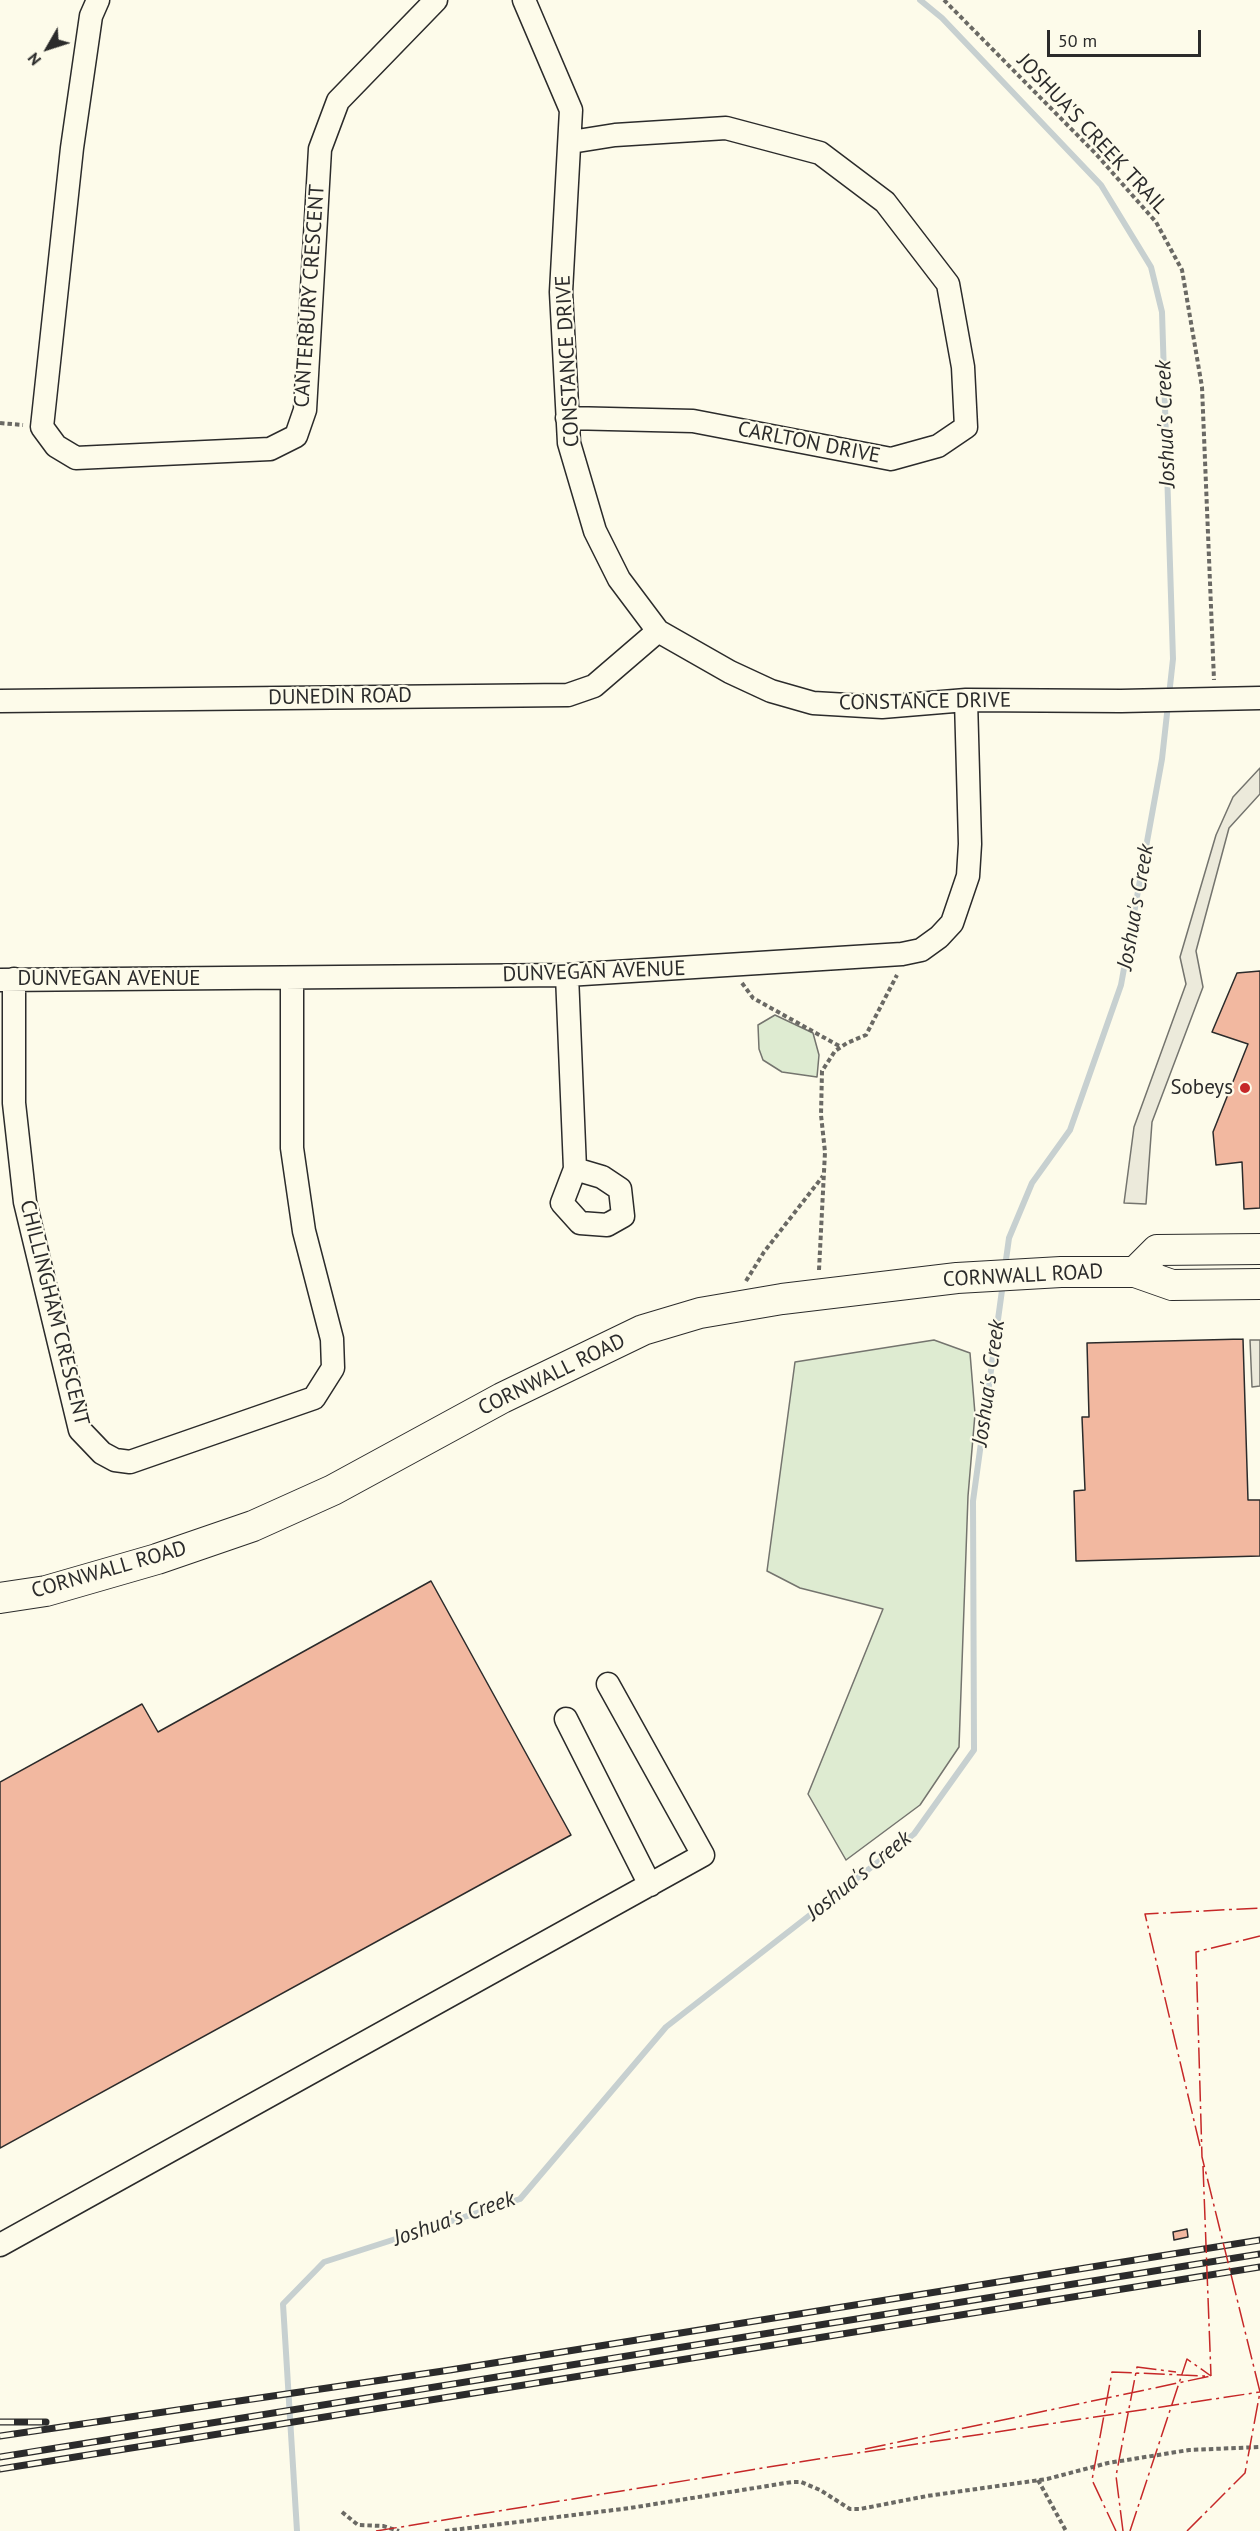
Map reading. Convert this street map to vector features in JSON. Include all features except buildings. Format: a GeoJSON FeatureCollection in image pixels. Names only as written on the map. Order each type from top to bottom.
{"type":"FeatureCollection","features":[{"type":"Feature","properties":{"kind":"main road"},"geometry":{"type":"LineString","coordinates":[[1135,1272],[1157,1250],[1260,1249]]}},
{"type":"Feature","properties":{"kind":"main road","name":"CORNWALL ROAD"},"geometry":{"type":"LineString","coordinates":[[0,1598],[45,1591],[157,1559],[253,1526],[333,1490],[502,1398],[642,1330],[700,1313],[819,1294],[957,1278],[1060,1272],[1135,1272],[1172,1285],[1260,1284]]}},
{"type":"Feature","properties":{"kind":"street","name":"CANTERBURY CRESCENT"},"geometry":{"type":"LineString","coordinates":[[98,0],[91,16],[72,148],[42,427],[56,446],[76,458],[270,449],[296,436],[305,410],[320,149],[338,101],[436,0]]}},
{"type":"Feature","properties":{"kind":"street","name":"CONSTANCE DRIVE"},"geometry":{"type":"LineString","coordinates":[[524,0],[571,110],[561,292],[569,443],[595,531],[619,579],[658,631],[730,672],[771,691],[813,703],[882,707],[966,700],[1121,702],[1260,698]]}},
{"type":"Feature","properties":{"kind":"street","name":"CARLTON DRIVE"},"geometry":{"type":"LineString","coordinates":[[567,418],[693,421],[891,459],[938,446],[966,427],[963,367],[948,284],[885,202],[820,153],[726,128],[615,135],[571,142]]}},
{"type":"Feature","properties":{"kind":"street","name":"DUNEDIN ROAD"},"geometry":{"type":"LineString","coordinates":[[0,701],[568,695],[594,686],[658,631]]}},
{"type":"Feature","properties":{"kind":"street","name":"DUNVEGAN AVENUE"},"geometry":{"type":"LineString","coordinates":[[7,979],[567,975],[902,954],[921,950],[939,937],[952,923],[968,876],[970,844],[966,700]]}},
{"type":"Feature","properties":{"kind":"street"},"geometry":{"type":"LineString","coordinates":[[567,975],[575,1169]]}},
{"type":"Feature","properties":{"kind":"street","name":"CHILLINGHAM CRESCENT"},"geometry":{"type":"LineString","coordinates":[[7,979],[14,1102],[25,1202],[80,1430],[102,1453],[115,1460],[130,1462],[314,1398],[333,1368],[332,1339],[304,1231],[292,1148],[292,978]]}},
{"type":"Feature","properties":{"kind":"street"},"geometry":{"type":"LineString","coordinates":[[0,2245],[703,1855],[608,1684]]}},
{"type":"Feature","properties":{"kind":"street"},"geometry":{"type":"LineString","coordinates":[[566,1719],[650,1885]]}},
{"type":"Feature","properties":{"kind":"path","name":"JOSHUA'S CREEK TRAIL"},"geometry":{"type":"LineString","coordinates":[[944,0],[1096,154],[1156,222],[1182,270],[1202,387],[1211,659],[1214,681],[1223,699]]}},
{"type":"Feature","properties":{"kind":"path"},"geometry":{"type":"LineString","coordinates":[[819,1294],[825,1152],[821,1115],[822,1071],[841,1047],[866,1035],[895,982],[902,954]]}},
{"type":"Feature","properties":{"kind":"path"},"geometry":{"type":"LineString","coordinates":[[731,965],[753,998],[841,1047]]}},
{"type":"Feature","properties":{"kind":"path"},"geometry":{"type":"LineString","coordinates":[[729,1308],[764,1252],[824,1175]]}},
{"type":"Feature","properties":{"kind":"path"},"geometry":{"type":"LineString","coordinates":[[445,2531],[641,2507],[792,2482],[801,2482],[820,2490],[850,2509],[1038,2480],[1108,2463],[1189,2450],[1260,2448]]}},
{"type":"Feature","properties":{"kind":"path"},"geometry":{"type":"LineString","coordinates":[[1038,2480],[1066,2531]]}},
{"type":"Feature","properties":{"kind":"path"},"geometry":{"type":"LineString","coordinates":[[342,2512],[358,2526],[383,2526],[399,2531]]}},
{"type":"Feature","properties":{"kind":"green space"},"geometry":{"type":"Polygon","coordinates":[[[775,1015],[813,1033],[819,1055],[817,1077],[782,1072],[763,1060],[759,1049],[758,1025],[775,1015]]]}},
{"type":"Feature","properties":{"kind":"green space"},"geometry":{"type":"Polygon","coordinates":[[[934,1340],[970,1353],[975,1414],[968,1496],[959,1747],[920,1805],[846,1860],[808,1794],[883,1609],[800,1588],[767,1571],[795,1362],[934,1340]]]}},
{"type":"Feature","properties":{"kind":"shaded area"},"geometry":{"type":"Polygon","coordinates":[[[1260,768],[1260,794],[1229,828],[1196,951],[1203,987],[1152,1122],[1146,1204],[1124,1203],[1134,1127],[1186,984],[1180,957],[1216,835],[1233,797],[1260,768]]]}},
{"type":"Feature","properties":{"kind":"shaded area"},"geometry":{"type":"Polygon","coordinates":[[[1250,1340],[1260,1340],[1260,1386],[1252,1387],[1250,1340]]]}},
{"type":"Feature","properties":{"kind":"waterway","name":"Joshua's Creek"},"geometry":{"type":"LineString","coordinates":[[920,0],[942,18],[1101,185],[1151,267],[1162,312],[1173,659],[1162,759],[1121,985],[1070,1130],[1032,1183],[1009,1238],[1005,1267]]}},
{"type":"Feature","properties":{"kind":"waterway","name":"Joshua's Creek"},"geometry":{"type":"LineString","coordinates":[[297,2531],[283,2304],[324,2262],[520,2199],[666,2027],[914,1834],[974,1750],[973,1501],[1003,1283]]}},
{"type":"Feature","properties":{"kind":"railway"},"geometry":{"type":"LineString","coordinates":[[0,2436],[450,2370],[1260,2240]]}},
{"type":"Feature","properties":{"kind":"railway"},"geometry":{"type":"LineString","coordinates":[[0,2457],[1260,2254]]}},
{"type":"Feature","properties":{"kind":"railway"},"geometry":{"type":"LineString","coordinates":[[0,2469],[1260,2267]]}},
{"type":"Feature","properties":{"kind":"railway"},"geometry":{"type":"LineString","coordinates":[[0,2422],[46,2422]]}},
{"type":"Feature","properties":{"kind":"power"},"geometry":{"type":"LineString","coordinates":[[1200,2146],[1145,1914],[1260,1908]]}},
{"type":"Feature","properties":{"kind":"power"},"geometry":{"type":"LineString","coordinates":[[1187,2531],[1245,2473],[1260,2392],[1202,2157],[1196,1952],[1260,1936]]}},
{"type":"Feature","properties":{"kind":"power"},"geometry":{"type":"LineString","coordinates":[[1203,2166],[1211,2376]]}},
{"type":"Feature","properties":{"kind":"power"},"geometry":{"type":"LineString","coordinates":[[1130,2531],[1187,2359],[1211,2376]]}},
{"type":"Feature","properties":{"kind":"power"},"geometry":{"type":"LineString","coordinates":[[1123,2531],[1116,2476],[1137,2367],[1176,2372]]}},
{"type":"Feature","properties":{"kind":"power"},"geometry":{"type":"LineString","coordinates":[[1116,2531],[1092,2480],[1112,2372],[1205,2376]]}},
{"type":"Feature","properties":{"kind":"power"},"geometry":{"type":"LineString","coordinates":[[865,2449],[1211,2376]]}},
{"type":"Feature","properties":{"kind":"power"},"geometry":{"type":"LineString","coordinates":[[376,2531],[818,2459],[1260,2392]]}},
{"type":"Feature","properties":{"kind":"place","name":"Sobeys"},"geometry":{"type":"Point","coordinates":[1245,1088]}}]}
